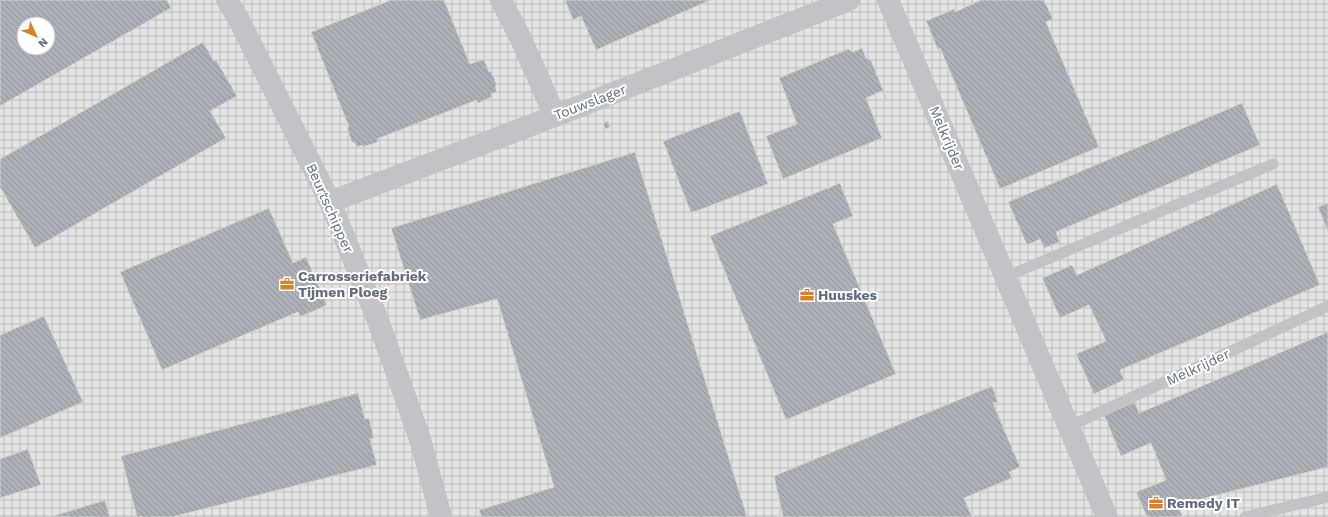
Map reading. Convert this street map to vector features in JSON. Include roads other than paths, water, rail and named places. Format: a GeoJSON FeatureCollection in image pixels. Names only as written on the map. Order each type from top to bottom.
{"type":"FeatureCollection","features":[{"type":"Feature","properties":{"kind":"street","name":"Beurtschipper"},"geometry":{"type":"LineString","coordinates":[[227,0],[238,18],[330,202],[379,323],[420,439],[441,517]]}},
{"type":"Feature","properties":{"kind":"street"},"geometry":{"type":"LineString","coordinates":[[501,0],[555,116]]}},
{"type":"Feature","properties":{"kind":"street","name":"Touwslager"},"geometry":{"type":"LineString","coordinates":[[330,202],[555,116],[849,0]]}},
{"type":"Feature","properties":{"kind":"street","name":"Melkrijder"},"geometry":{"type":"LineString","coordinates":[[888,0],[1107,517]]}},
{"type":"Feature","properties":{"kind":"lane"},"geometry":{"type":"LineString","coordinates":[[1005,277],[1273,164]]}},
{"type":"Feature","properties":{"kind":"lane","name":"Melkrijder"},"geometry":{"type":"LineString","coordinates":[[1068,427],[1328,306]]}},
{"type":"Feature","properties":{"kind":"lane"},"geometry":{"type":"LineString","coordinates":[[1245,517],[1328,497]]}},
{"type":"Feature","properties":{"kind":"place","name":"Carrosseriefabriek Tijmen Ploeg"},"geometry":{"type":"Point","coordinates":[287,284]}},
{"type":"Feature","properties":{"kind":"place","name":"Huuskes"},"geometry":{"type":"Point","coordinates":[807,295]}},
{"type":"Feature","properties":{"kind":"place","name":"Remedy IT"},"geometry":{"type":"Point","coordinates":[1156,503]}}]}
